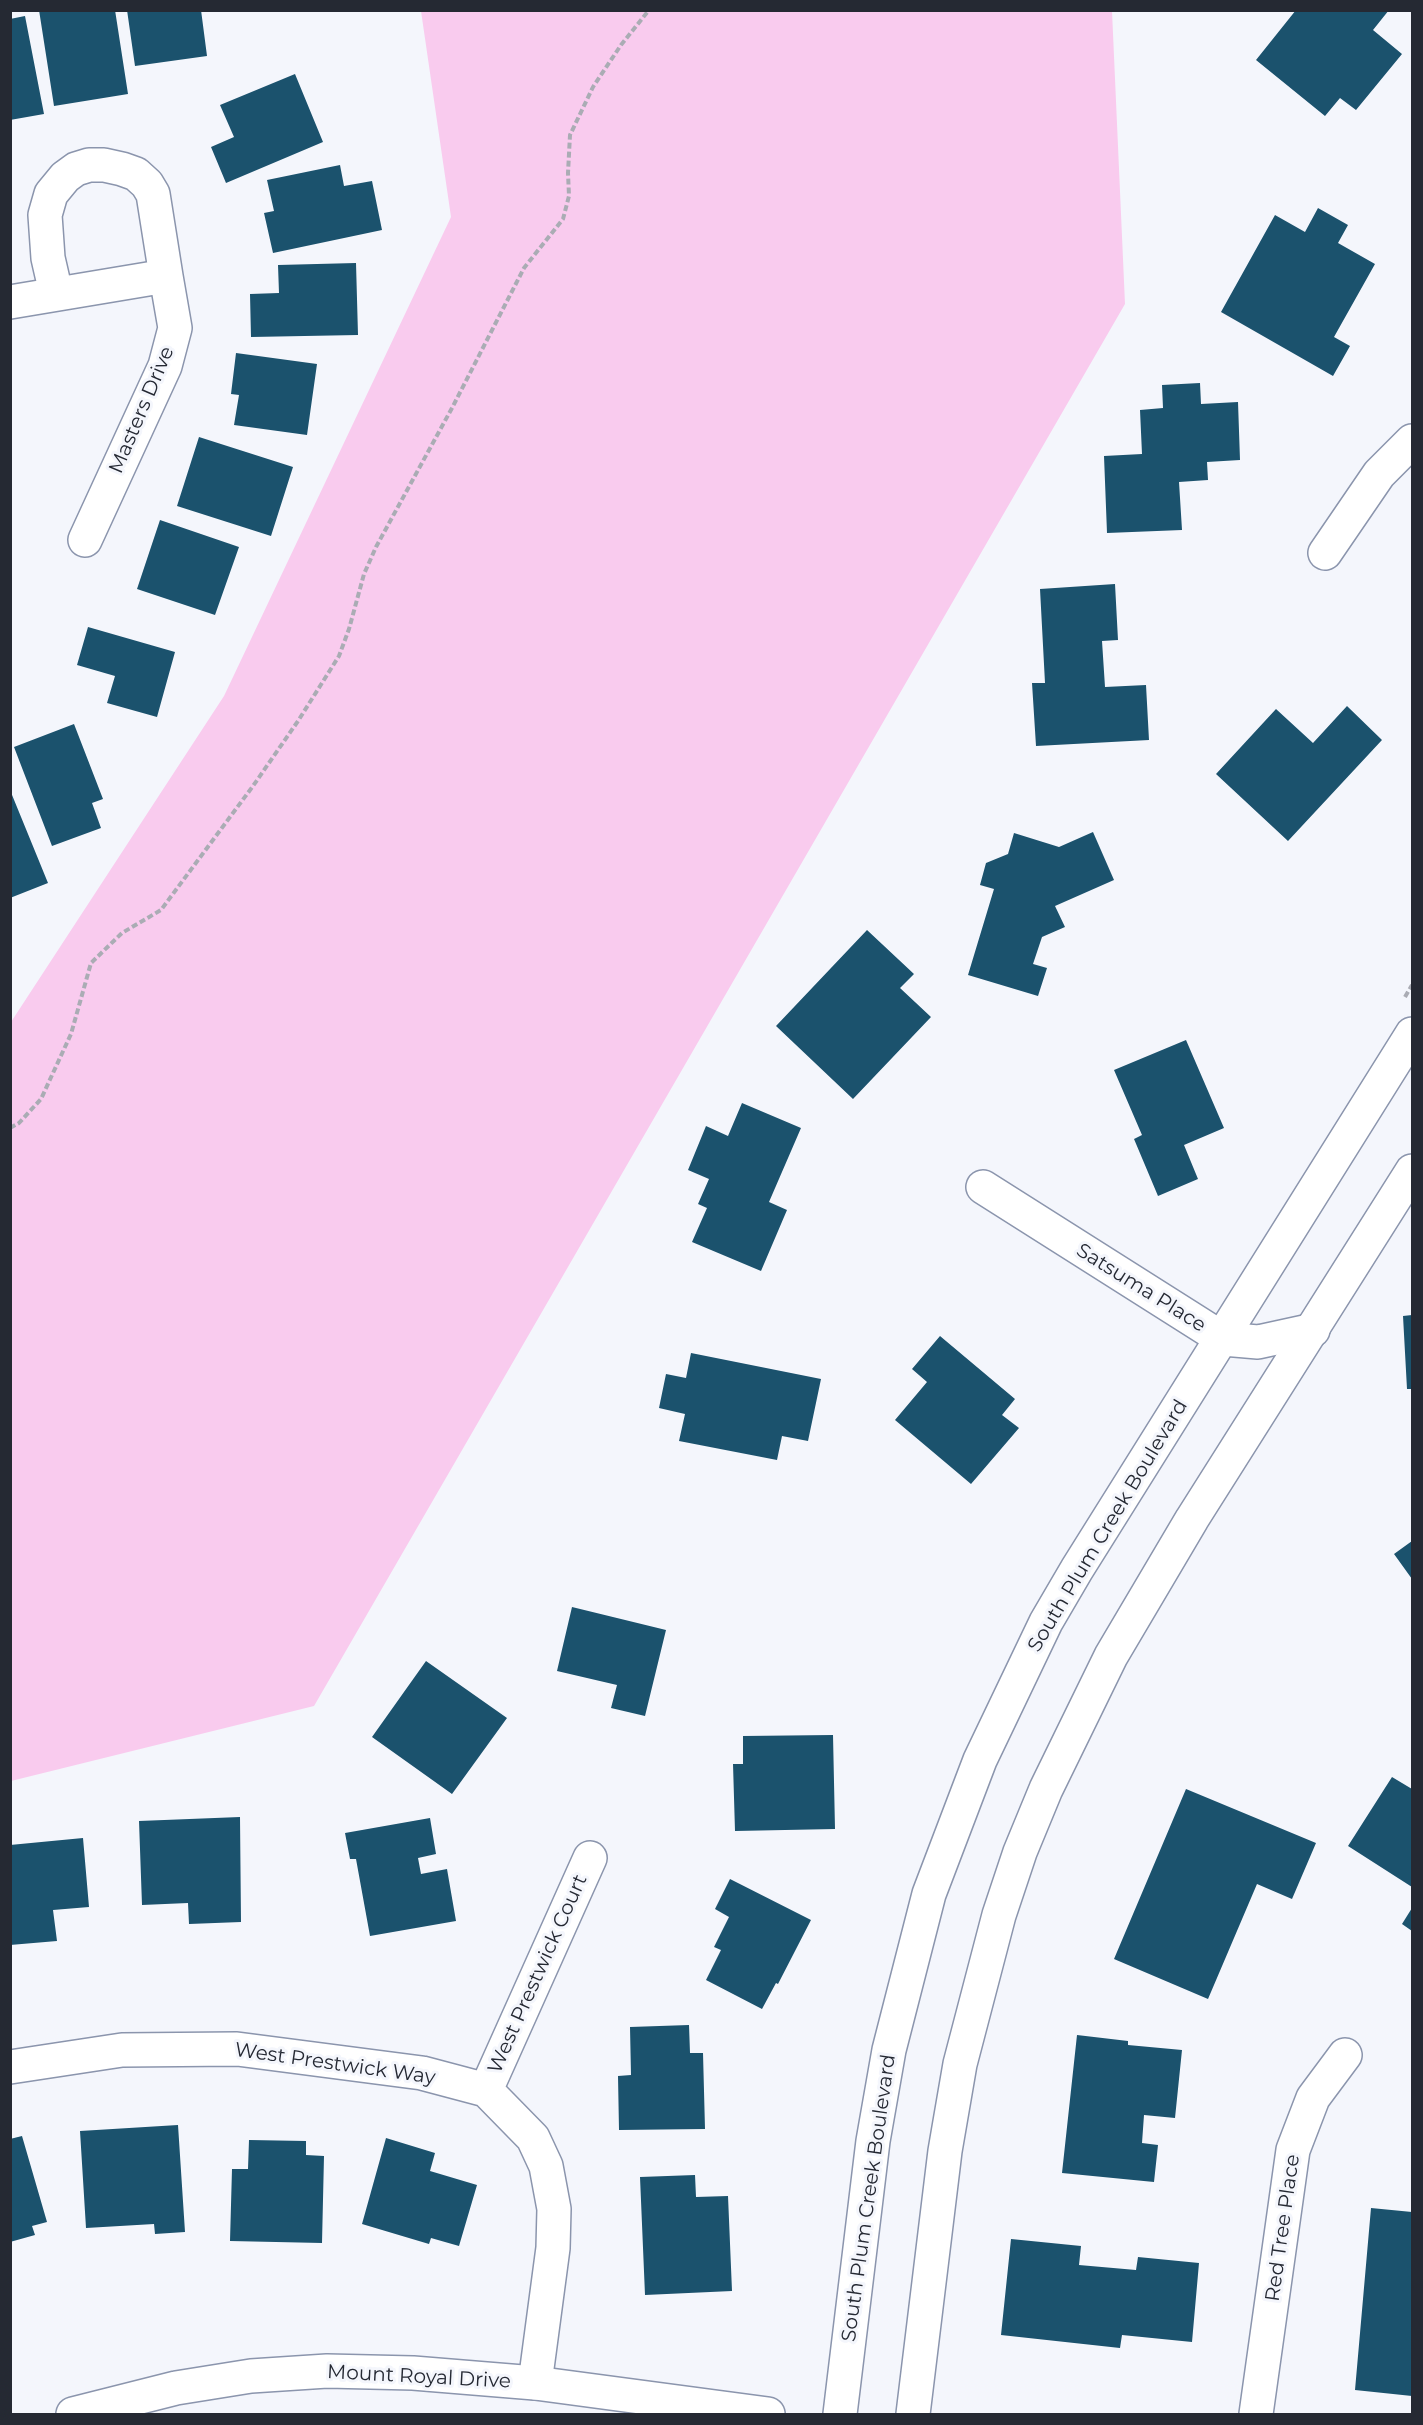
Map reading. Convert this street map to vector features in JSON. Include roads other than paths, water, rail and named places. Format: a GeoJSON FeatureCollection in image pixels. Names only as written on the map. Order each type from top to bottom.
{"type":"FeatureCollection","features":[{"type":"Feature","properties":{"kind":"street","name":"Masters Drive"},"geometry":{"type":"LineString","coordinates":[[56,293],[48,258],[45,215],[51,194],[65,177],[76,169],[89,165],[104,165],[135,174],[147,183],[153,194],[175,328],[165,366],[85,540]]}},
{"type":"Feature","properties":{"kind":"street"},"geometry":{"type":"LineString","coordinates":[[10,302],[166,276]]}},
{"type":"Feature","properties":{"kind":"street"},"geometry":{"type":"LineString","coordinates":[[1325,553],[1379,474],[1413,441]]}},
{"type":"Feature","properties":{"kind":"street","name":"South Plum Creek Boulevard"},"geometry":{"type":"LineString","coordinates":[[840,2415],[873,2141],[889,2050],[929,1894],[980,1760],[1046,1622],[1124,1492],[1223,1339],[1413,1035]]}},
{"type":"Feature","properties":{"kind":"street"},"geometry":{"type":"LineString","coordinates":[[913,2415],[945,2151],[960,2064],[999,1916],[1020,1852],[1046,1789],[1111,1656],[1192,1519],[1413,1171]]}},
{"type":"Feature","properties":{"kind":"street","name":"Satsuma Place"},"geometry":{"type":"LineString","coordinates":[[983,1187],[1223,1339],[1258,1342],[1313,1330]]}},
{"type":"Feature","properties":{"kind":"street","name":"West Prestwick Court"},"geometry":{"type":"LineString","coordinates":[[486,2090],[590,1858]]}},
{"type":"Feature","properties":{"kind":"street","name":"West Prestwick Way"},"geometry":{"type":"LineString","coordinates":[[10,2067],[122,2050],[237,2049],[422,2073],[486,2090]]}},
{"type":"Feature","properties":{"kind":"street","name":"Red Tree Place"},"geometry":{"type":"LineString","coordinates":[[1256,2415],[1293,2150],[1312,2098],[1345,2055]]}},
{"type":"Feature","properties":{"kind":"street"},"geometry":{"type":"LineString","coordinates":[[486,2090],[533,2138],[546,2166],[554,2209],[553,2248],[535,2383]]}},
{"type":"Feature","properties":{"kind":"street","name":"Mount Royal Drive"},"geometry":{"type":"LineString","coordinates":[[73,2415],[176,2388],[251,2376],[327,2371],[413,2373],[535,2383],[768,2415]]}}]}
